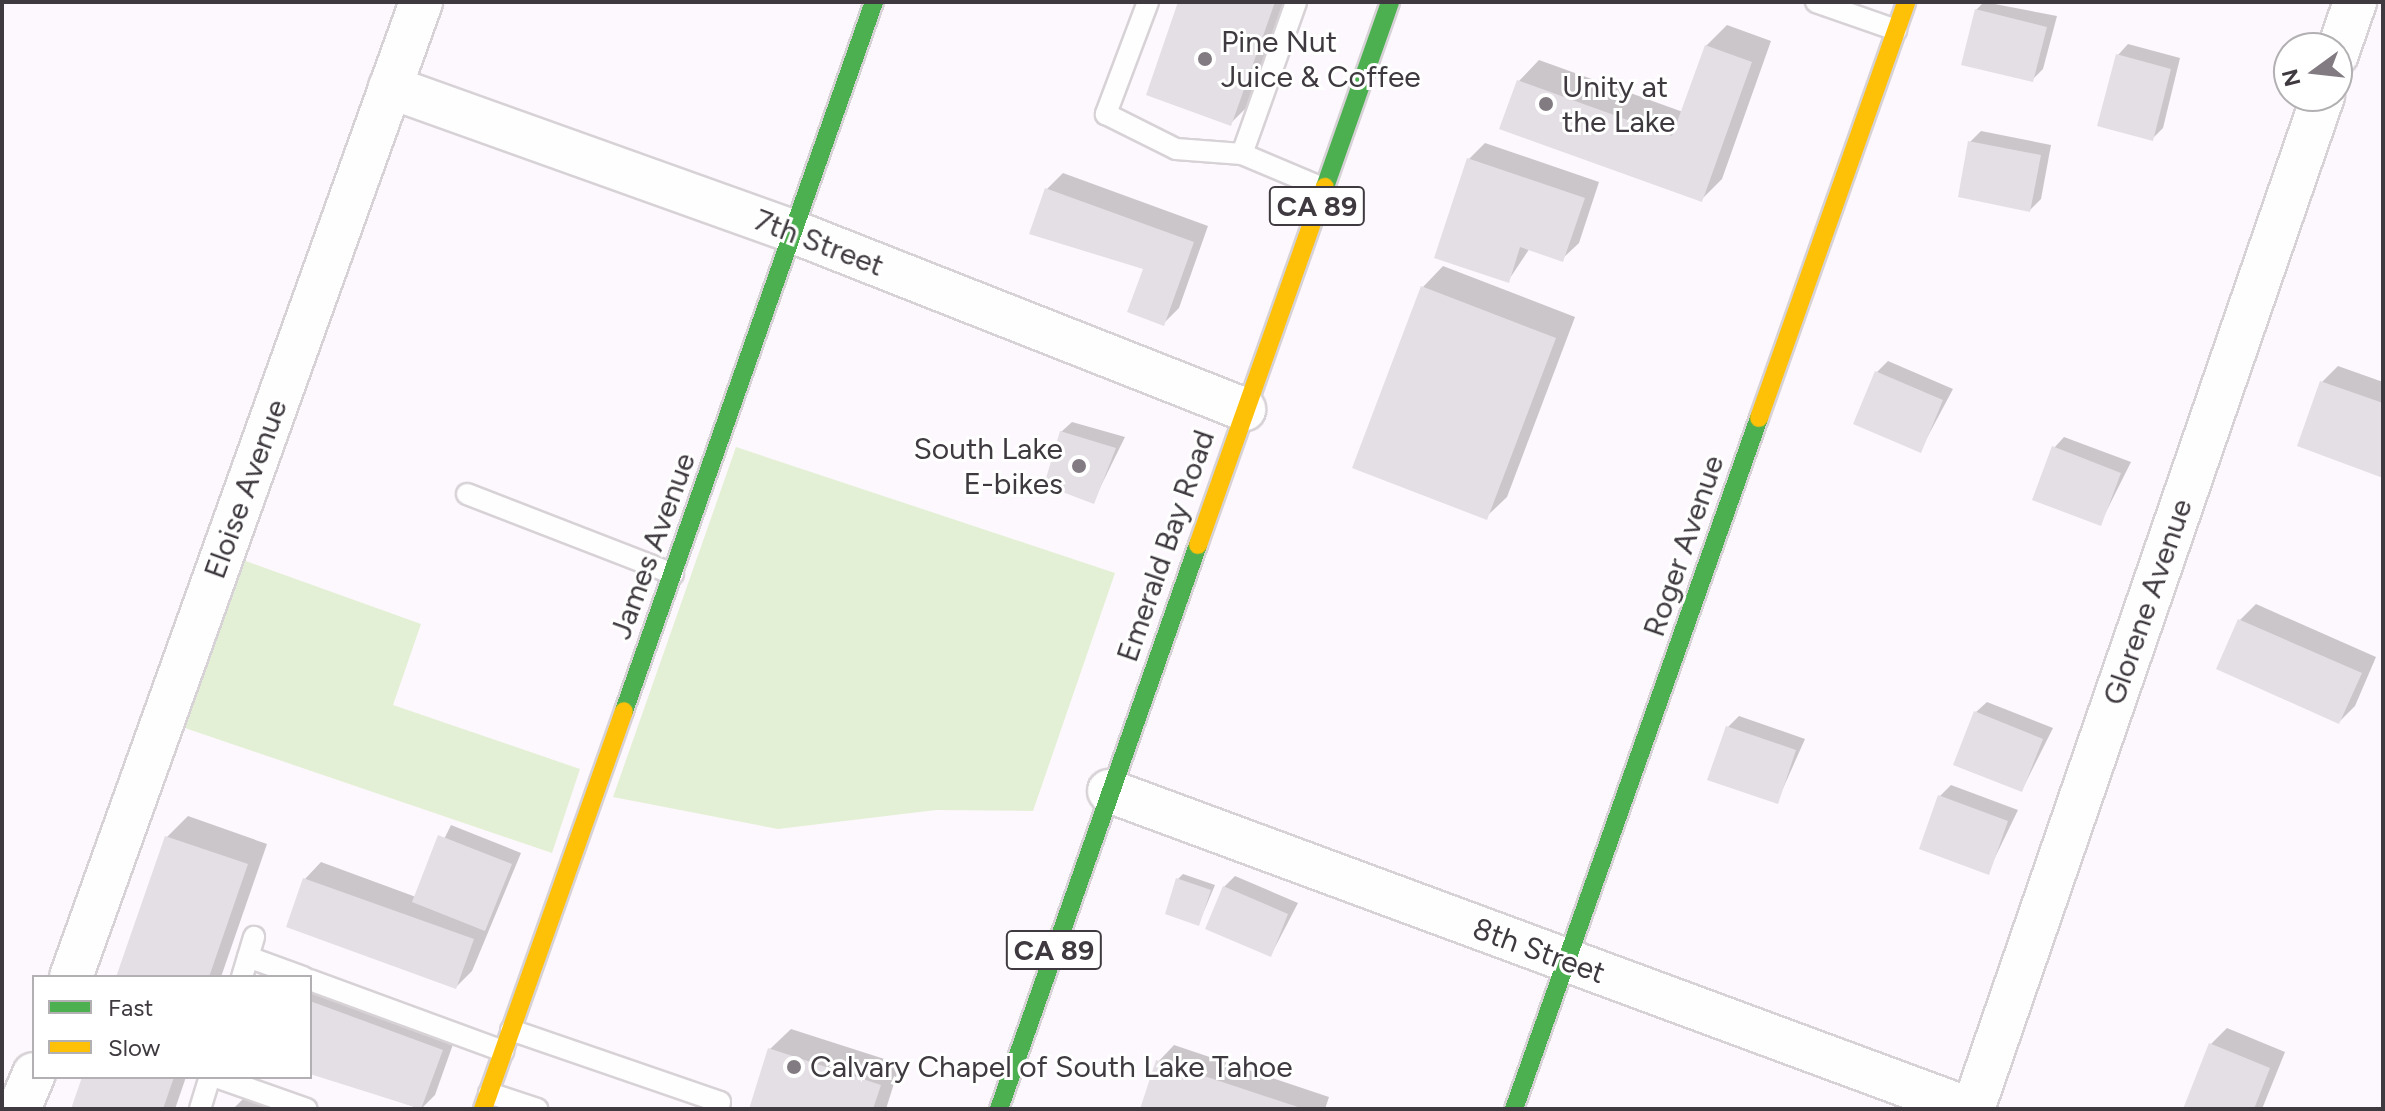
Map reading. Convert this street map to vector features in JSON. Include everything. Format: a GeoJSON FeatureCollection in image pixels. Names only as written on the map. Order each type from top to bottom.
{"type":"FeatureCollection","features":[{"type":"Feature","properties":{"kind":"street","name":"Eloise Avenue"},"geometry":{"type":"LineString","coordinates":[[72,975],[421,2]]}},
{"type":"Feature","properties":{"kind":"street","name":"James Avenue"},"geometry":{"type":"LineString","coordinates":[[486,1101],[874,2]]}},
{"type":"Feature","properties":{"kind":"street","name":"Emerald Bay Road"},"geometry":{"type":"LineString","coordinates":[[999,1109],[1390,2]]}},
{"type":"Feature","properties":{"kind":"street","name":"Roger Avenue"},"geometry":{"type":"LineString","coordinates":[[1514,1109],[1906,2]]}},
{"type":"Feature","properties":{"kind":"street"},"geometry":{"type":"LineString","coordinates":[[2345,32],[2355,2]]}},
{"type":"Feature","properties":{"kind":"street","name":"7th Street"},"geometry":{"type":"LineString","coordinates":[[390,87],[794,232],[1244,409]]}},
{"type":"Feature","properties":{"kind":"street","name":"Glorene Avenue"},"geometry":{"type":"LineString","coordinates":[[1971,1109],[2317,112]]}},
{"type":"Feature","properties":{"kind":"street","name":"8th Street"},"geometry":{"type":"LineString","coordinates":[[1109,791],[1971,1109]]}},
{"type":"Feature","properties":{"kind":"street"},"geometry":{"type":"LineString","coordinates":[[19,1109],[32,1079]]}},
{"type":"Feature","properties":{"kind":"lane"},"geometry":{"type":"LineString","coordinates":[[1148,2],[1106,114],[1176,149],[1242,154],[1323,188]]}},
{"type":"Feature","properties":{"kind":"lane"},"geometry":{"type":"LineString","coordinates":[[1242,154],[1296,2]]}},
{"type":"Feature","properties":{"kind":"lane"},"geometry":{"type":"LineString","coordinates":[[1816,2],[1896,30]]}},
{"type":"Feature","properties":{"kind":"lane"},"geometry":{"type":"LineString","coordinates":[[467,494],[673,574]]}},
{"type":"Feature","properties":{"kind":"lane"},"geometry":{"type":"LineString","coordinates":[[243,975],[251,947],[300,975]]}},
{"type":"Feature","properties":{"kind":"lane"},"geometry":{"type":"LineString","coordinates":[[312,981],[503,1051]]}},
{"type":"Feature","properties":{"kind":"lane"},"geometry":{"type":"LineString","coordinates":[[511,1030],[720,1102],[718,1109]]}},
{"type":"Feature","properties":{"kind":"lane"},"geometry":{"type":"LineString","coordinates":[[200,1109],[209,1079]]}},
{"type":"Feature","properties":{"kind":"lane"},"geometry":{"type":"LineString","coordinates":[[222,1079],[307,1109]]}},
{"type":"Feature","properties":{"kind":"lane"},"geometry":{"type":"LineString","coordinates":[[486,1101],[537,1109]]}},
{"type":"Feature","properties":{"kind":"green space"},"geometry":{"type":"Polygon","coordinates":[[[736,447],[1115,573],[1033,811],[936,810],[778,829],[613,797],[736,447]]]}},
{"type":"Feature","properties":{"kind":"green space"},"geometry":{"type":"Polygon","coordinates":[[[243,560],[421,624],[393,705],[580,769],[552,853],[185,728],[243,560]]]}},
{"type":"Feature","properties":{"kind":"building"},"geometry":{"type":"Polygon","coordinates":[[[1178,2],[1275,2],[1231,126],[1146,95],[1178,2]]]}},
{"type":"Feature","properties":{"kind":"building"},"geometry":{"type":"Polygon","coordinates":[[[1975,9],[2047,27],[2033,82],[1961,65],[1975,9]]]}},
{"type":"Feature","properties":{"kind":"building","name":"Unity at the Lake"},"geometry":{"type":"Polygon","coordinates":[[[1705,45],[1752,62],[1702,202],[1499,129],[1517,80],[1672,136],[1705,45]]]}},
{"type":"Feature","properties":{"kind":"building"},"geometry":{"type":"Polygon","coordinates":[[[2116,54],[2171,69],[2153,141],[2097,126],[2116,54]]]}},
{"type":"Feature","properties":{"kind":"building"},"geometry":{"type":"Polygon","coordinates":[[[1968,141],[2041,155],[2030,212],[1958,197],[1968,141]]]}},
{"type":"Feature","properties":{"kind":"building"},"geometry":{"type":"Polygon","coordinates":[[[1467,158],[1585,198],[1563,262],[1520,247],[1509,283],[1434,258],[1467,158]]]}},
{"type":"Feature","properties":{"kind":"building"},"geometry":{"type":"Polygon","coordinates":[[[1045,188],[1194,242],[1164,326],[1127,312],[1143,269],[1029,234],[1045,188]]]}},
{"type":"Feature","properties":{"kind":"building"},"geometry":{"type":"Polygon","coordinates":[[[1421,286],[1556,338],[1487,520],[1352,468],[1421,286]]]}},
{"type":"Feature","properties":{"kind":"building"},"geometry":{"type":"Polygon","coordinates":[[[1875,371],[1943,400],[1921,453],[1853,424],[1875,371]]]}},
{"type":"Feature","properties":{"kind":"building"},"geometry":{"type":"Polygon","coordinates":[[[2320,381],[2383,403],[2383,478],[2297,446],[2320,381]]]}},
{"type":"Feature","properties":{"kind":"building","name":"South Lake E-bikes"},"geometry":{"type":"Polygon","coordinates":[[[1060,431],[1116,448],[1094,504],[1044,485],[1060,431]]]}},
{"type":"Feature","properties":{"kind":"building"},"geometry":{"type":"Polygon","coordinates":[[[2052,446],[2121,473],[2101,526],[2032,500],[2052,446]]]}},
{"type":"Feature","properties":{"kind":"building"},"geometry":{"type":"Polygon","coordinates":[[[2238,619],[2362,673],[2339,724],[2216,669],[2238,619]]]}},
{"type":"Feature","properties":{"kind":"building"},"geometry":{"type":"Polygon","coordinates":[[[1974,711],[2043,739],[2022,792],[1953,765],[1974,711]]]}},
{"type":"Feature","properties":{"kind":"building"},"geometry":{"type":"Polygon","coordinates":[[[1726,726],[1796,750],[1778,804],[1707,780],[1726,726]]]}},
{"type":"Feature","properties":{"kind":"building"},"geometry":{"type":"Polygon","coordinates":[[[1938,795],[2008,821],[1989,875],[1919,849],[1938,795]]]}},
{"type":"Feature","properties":{"kind":"building"},"geometry":{"type":"Polygon","coordinates":[[[438,835],[512,864],[485,931],[412,902],[438,835]]]}},
{"type":"Feature","properties":{"kind":"building"},"geometry":{"type":"Polygon","coordinates":[[[165,836],[248,864],[210,975],[117,975],[165,836]]]}},
{"type":"Feature","properties":{"kind":"building"},"geometry":{"type":"Polygon","coordinates":[[[303,878],[474,939],[456,989],[286,927],[303,878]]]}},
{"type":"Feature","properties":{"kind":"building"},"geometry":{"type":"Polygon","coordinates":[[[1176,878],[1211,890],[1199,926],[1165,914],[1176,878]]]}},
{"type":"Feature","properties":{"kind":"building"},"geometry":{"type":"Polygon","coordinates":[[[1223,886],[1288,914],[1271,957],[1205,929],[1223,886]]]}},
{"type":"Feature","properties":{"kind":"building"},"geometry":{"type":"Polygon","coordinates":[[[312,1002],[443,1050],[421,1109],[312,1075],[312,1002]]]}},
{"type":"Feature","properties":{"kind":"building"},"geometry":{"type":"Polygon","coordinates":[[[2209,1043],[2270,1068],[2254,1109],[2183,1109],[2209,1043]]]}},
{"type":"Feature","properties":{"kind":"building","name":"Calvary Chapel of South Lake Tahoe"},"geometry":{"type":"Polygon","coordinates":[[[768,1048],[881,1085],[873,1109],[749,1109],[768,1048]]]}},
{"type":"Feature","properties":{"kind":"building"},"geometry":{"type":"Polygon","coordinates":[[[1156,1060],[1301,1108],[1301,1109],[1140,1109],[1156,1060]]]}},
{"type":"Feature","properties":{"kind":"building"},"geometry":{"type":"Polygon","coordinates":[[[81,1079],[173,1079],[163,1109],[71,1109],[81,1079]]]}},
{"type":"Feature","properties":{"kind":"traffic: fast"},"geometry":{"type":"LineString","coordinates":[[624,711],[874,2]]}},
{"type":"Feature","properties":{"kind":"traffic: fast"},"geometry":{"type":"LineString","coordinates":[[1325,187],[1390,2]]}},
{"type":"Feature","properties":{"kind":"traffic: fast"},"geometry":{"type":"LineString","coordinates":[[1514,1109],[1759,418]]}},
{"type":"Feature","properties":{"kind":"traffic: fast"},"geometry":{"type":"LineString","coordinates":[[999,1109],[1198,545]]}},
{"type":"Feature","properties":{"kind":"traffic: slow"},"geometry":{"type":"LineString","coordinates":[[1759,418],[1906,2]]}},
{"type":"Feature","properties":{"kind":"traffic: slow"},"geometry":{"type":"LineString","coordinates":[[1198,545],[1325,187]]}},
{"type":"Feature","properties":{"kind":"traffic: slow"},"geometry":{"type":"LineString","coordinates":[[483,1109],[624,711]]}},
{"type":"Feature","properties":{"kind":"place","name":"Pine Nut Juice & Coffee"},"geometry":{"type":"Point","coordinates":[1205,59]}},
{"type":"Feature","properties":{"kind":"place","name":"Unity at the Lake"},"geometry":{"type":"Point","coordinates":[1546,104]}},
{"type":"Feature","properties":{"kind":"place","name":"South Lake E-bikes"},"geometry":{"type":"Point","coordinates":[1079,466]}},
{"type":"Feature","properties":{"kind":"place","name":"Calvary Chapel of South Lake Tahoe"},"geometry":{"type":"Point","coordinates":[794,1067]}}]}
